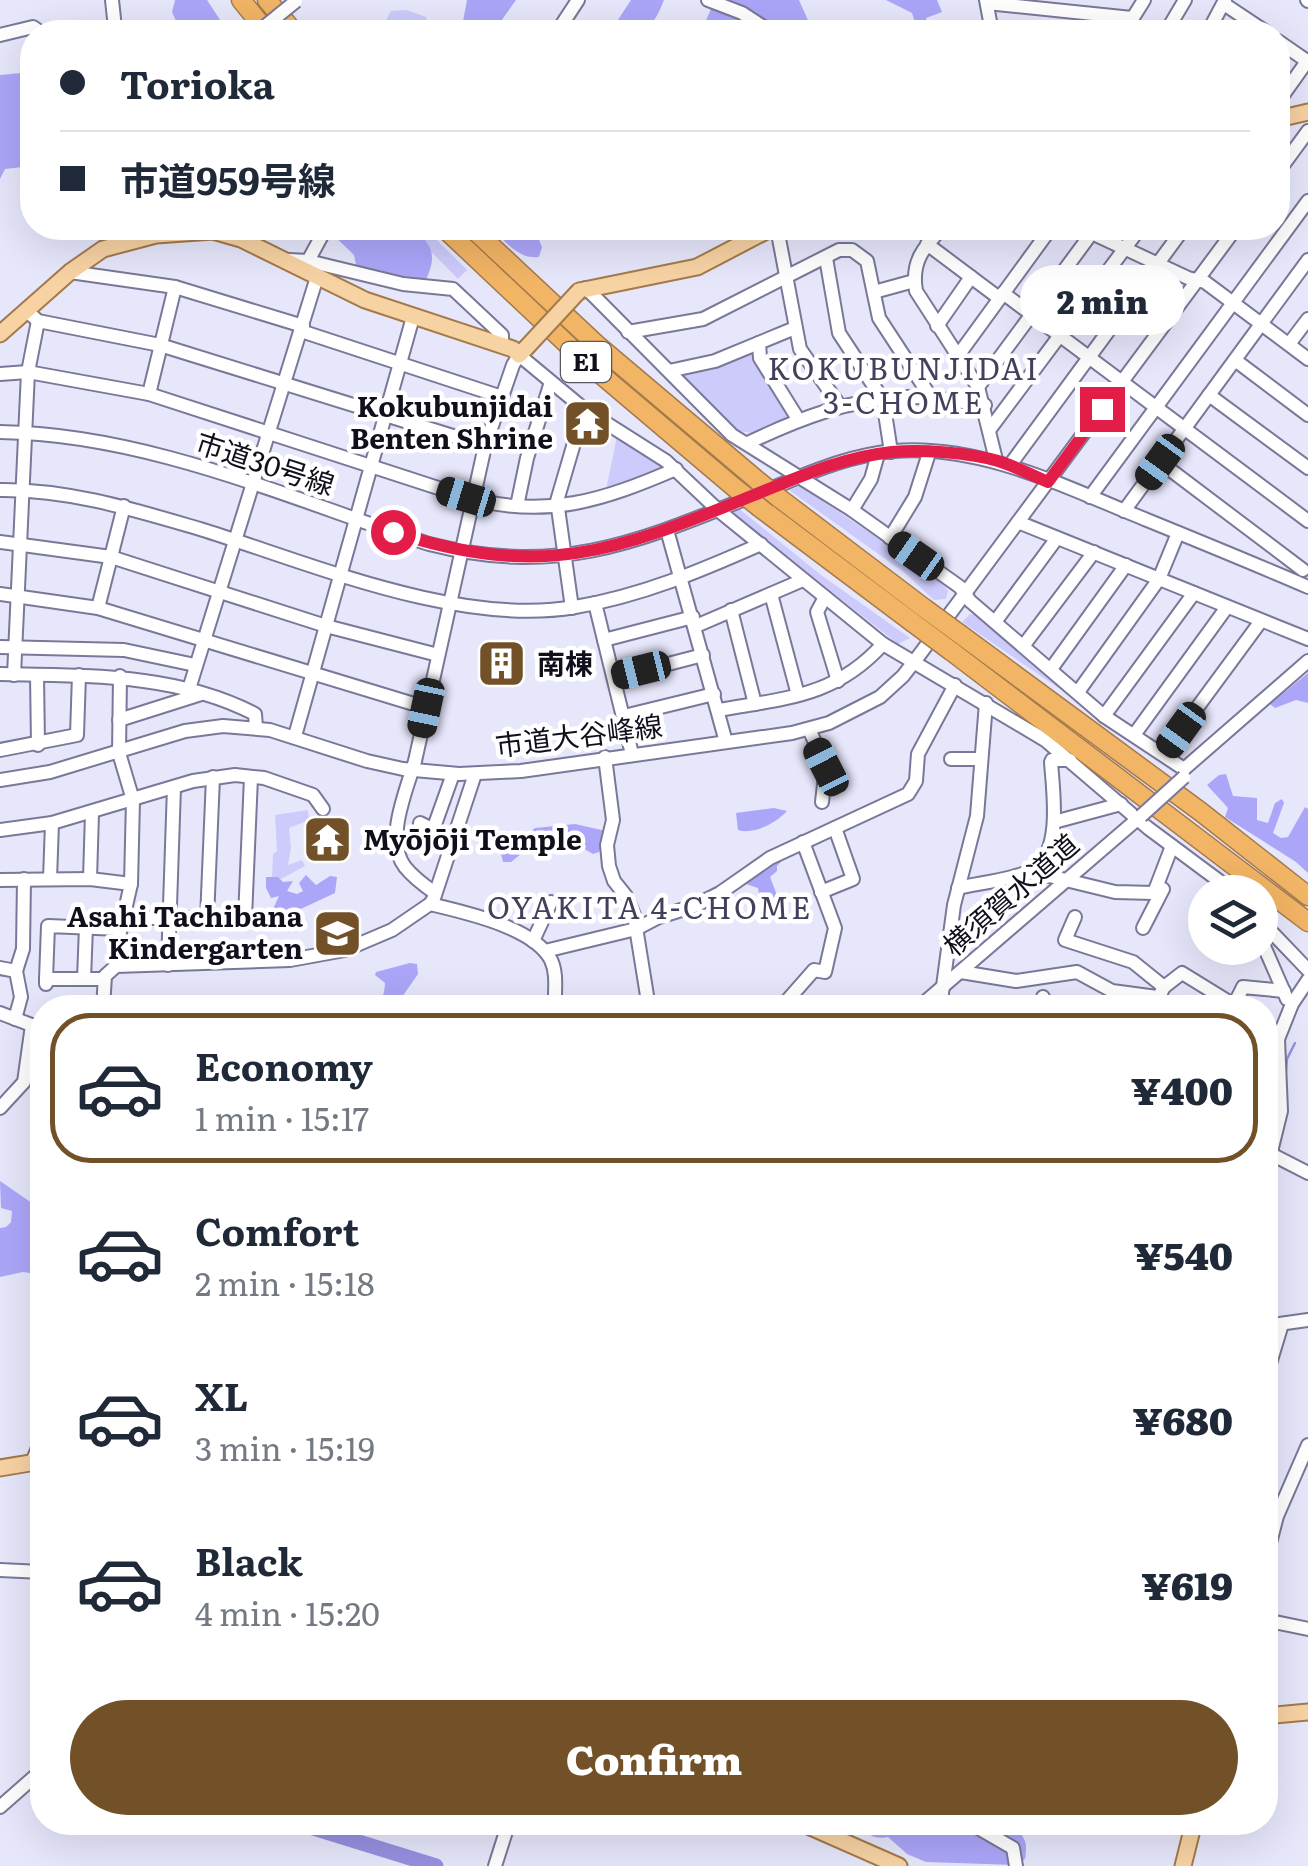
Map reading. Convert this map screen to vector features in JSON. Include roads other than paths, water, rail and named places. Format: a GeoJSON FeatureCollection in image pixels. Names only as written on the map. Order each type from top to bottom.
{"type":"FeatureCollection","features":[{"type":"Feature","properties":{"kind":"highway"},"geometry":{"type":"LineString","coordinates":[[242,0],[258,20]]}},
{"type":"Feature","properties":{"kind":"highway"},"geometry":{"type":"LineString","coordinates":[[267,0],[284,20]]}},
{"type":"Feature","properties":{"kind":"highway","name":"E1"},"geometry":{"type":"LineString","coordinates":[[457,240],[564,342],[734,488],[1201,812],[1308,896]]}},
{"type":"Feature","properties":{"kind":"highway","name":"E1"},"geometry":{"type":"LineString","coordinates":[[485,240],[596,344],[918,615]]}},
{"type":"Feature","properties":{"kind":"highway","name":"E1"},"geometry":{"type":"LineString","coordinates":[[956,643],[1308,922]]}},
{"type":"Feature","properties":{"kind":"highway"},"geometry":{"type":"LineString","coordinates":[[1125,780],[1238,875]]}},
{"type":"Feature","properties":{"kind":"highway"},"geometry":{"type":"LineString","coordinates":[[1201,812],[1308,883]]}},
{"type":"Feature","properties":{"kind":"highway"},"geometry":{"type":"LineString","coordinates":[[1278,908],[1308,934]]}},
{"type":"Feature","properties":{"kind":"main road"},"geometry":{"type":"LineString","coordinates":[[0,334],[33,317],[70,272],[109,240]]}},
{"type":"Feature","properties":{"kind":"main road"},"geometry":{"type":"LineString","coordinates":[[245,240],[365,300],[523,351],[582,290],[697,268],[751,240]]}},
{"type":"Feature","properties":{"kind":"main road"},"geometry":{"type":"LineString","coordinates":[[0,1468],[30,1462]]}},
{"type":"Feature","properties":{"kind":"main road"},"geometry":{"type":"LineString","coordinates":[[1278,1715],[1308,1712]]}},
{"type":"Feature","properties":{"kind":"main road"},"geometry":{"type":"LineString","coordinates":[[829,1835],[899,1866]]}},
{"type":"Feature","properties":{"kind":"main road"},"geometry":{"type":"LineString","coordinates":[[1183,1866],[1191,1835]]}},
{"type":"Feature","properties":{"kind":"street"},"geometry":{"type":"LineString","coordinates":[[272,20],[296,0]]}},
{"type":"Feature","properties":{"kind":"street"},"geometry":{"type":"LineString","coordinates":[[708,0],[753,20]]}},
{"type":"Feature","properties":{"kind":"street"},"geometry":{"type":"LineString","coordinates":[[987,1],[1132,18],[1144,0]]}},
{"type":"Feature","properties":{"kind":"street"},"geometry":{"type":"LineString","coordinates":[[1224,1],[1250,20]]}},
{"type":"Feature","properties":{"kind":"street"},"geometry":{"type":"LineString","coordinates":[[1290,85],[1308,60]]}},
{"type":"Feature","properties":{"kind":"street"},"geometry":{"type":"LineString","coordinates":[[1290,224],[1308,200]]}},
{"type":"Feature","properties":{"kind":"street"},"geometry":{"type":"LineString","coordinates":[[308,260],[319,240]]}},
{"type":"Feature","properties":{"kind":"street"},"geometry":{"type":"LineString","coordinates":[[777,240],[800,349],[840,406]]}},
{"type":"Feature","properties":{"kind":"street"},"geometry":{"type":"LineString","coordinates":[[927,240],[917,257],[914,281],[920,300],[978,387],[1003,463],[1089,357],[1175,240]]}},
{"type":"Feature","properties":{"kind":"street"},"geometry":{"type":"LineString","coordinates":[[937,240],[971,276],[1032,315],[1308,521]]}},
{"type":"Feature","properties":{"kind":"street"},"geometry":{"type":"LineString","coordinates":[[958,357],[1042,240]]}},
{"type":"Feature","properties":{"kind":"street"},"geometry":{"type":"LineString","coordinates":[[978,387],[1082,240]]}},
{"type":"Feature","properties":{"kind":"street"},"geometry":{"type":"LineString","coordinates":[[1109,240],[1196,280],[1308,359]]}},
{"type":"Feature","properties":{"kind":"street"},"geometry":{"type":"LineString","coordinates":[[990,430],[1130,240]]}},
{"type":"Feature","properties":{"kind":"street","name":"市道大谷峰線"},"geometry":{"type":"LineString","coordinates":[[0,780],[50,772],[196,728],[256,727],[367,761],[412,770],[476,774],[521,771],[808,729],[858,710],[880,697],[915,662],[1227,240]]}},
{"type":"Feature","properties":{"kind":"street"},"geometry":{"type":"LineString","coordinates":[[1090,497],[1278,240]]}},
{"type":"Feature","properties":{"kind":"street"},"geometry":{"type":"LineString","coordinates":[[628,332],[703,319],[845,249],[864,256],[879,318],[932,400]]}},
{"type":"Feature","properties":{"kind":"street"},"geometry":{"type":"LineString","coordinates":[[826,258],[839,333],[883,400],[884,453],[852,510]]}},
{"type":"Feature","properties":{"kind":"street"},"geometry":{"type":"LineString","coordinates":[[286,260],[308,260],[403,284],[454,289],[502,335],[502,346]]}},
{"type":"Feature","properties":{"kind":"street"},"geometry":{"type":"LineString","coordinates":[[1124,510],[1308,260]]}},
{"type":"Feature","properties":{"kind":"street"},"geometry":{"type":"LineString","coordinates":[[70,272],[175,287],[302,328],[398,366],[502,397]]}},
{"type":"Feature","properties":{"kind":"street"},"geometry":{"type":"LineString","coordinates":[[195,692],[195,665],[202,640],[317,276]]}},
{"type":"Feature","properties":{"kind":"street"},"geometry":{"type":"LineString","coordinates":[[937,326],[971,276]]}},
{"type":"Feature","properties":{"kind":"street"},"geometry":{"type":"LineString","coordinates":[[874,292],[914,281]]}},
{"type":"Feature","properties":{"kind":"street"},"geometry":{"type":"LineString","coordinates":[[149,394],[175,287]]}},
{"type":"Feature","properties":{"kind":"street"},"geometry":{"type":"LineString","coordinates":[[582,290],[732,435],[852,510],[960,587],[964,595],[1104,716],[1163,754],[1184,773]]}},
{"type":"Feature","properties":{"kind":"street"},"geometry":{"type":"LineString","coordinates":[[256,727],[255,714],[195,692],[120,676],[7,674],[15,646],[33,317],[160,345],[485,446]]}},
{"type":"Feature","properties":{"kind":"street"},"geometry":{"type":"LineString","coordinates":[[294,736],[413,317]]}},
{"type":"Feature","properties":{"kind":"street"},"geometry":{"type":"LineString","coordinates":[[1289,344],[1308,319]]}},
{"type":"Feature","properties":{"kind":"street"},"geometry":{"type":"LineString","coordinates":[[669,371],[715,361],[795,328]]}},
{"type":"Feature","properties":{"kind":"street"},"geometry":{"type":"LineString","coordinates":[[759,344],[760,358],[798,420]]}},
{"type":"Feature","properties":{"kind":"street"},"geometry":{"type":"LineString","coordinates":[[555,995],[555,976],[545,952],[480,916],[432,899],[407,870],[398,849],[400,802],[412,770],[485,446],[523,351],[551,382],[584,409],[676,469],[718,510],[884,644],[1034,732],[1211,875]]}},
{"type":"Feature","properties":{"kind":"street"},"geometry":{"type":"LineString","coordinates":[[1235,360],[1308,415]]}},
{"type":"Feature","properties":{"kind":"street"},"geometry":{"type":"LineString","coordinates":[[0,374],[28,372],[149,394],[473,499],[516,506],[557,507],[615,496],[676,469]]}},
{"type":"Feature","properties":{"kind":"street"},"geometry":{"type":"LineString","coordinates":[[516,506],[551,382]]}},
{"type":"Feature","properties":{"kind":"street"},"geometry":{"type":"LineString","coordinates":[[1209,395],[1308,468]]}},
{"type":"Feature","properties":{"kind":"street"},"geometry":{"type":"LineString","coordinates":[[748,443],[840,406],[907,396],[985,405]]}},
{"type":"Feature","properties":{"kind":"street"},"geometry":{"type":"LineString","coordinates":[[572,608],[557,507],[584,409]]}},
{"type":"Feature","properties":{"kind":"street","name":"市道30号線"},"geometry":{"type":"LineString","coordinates":[[0,432],[123,446],[461,552],[508,558],[564,556],[614,547],[845,460],[884,453],[929,452],[1003,463],[1178,533],[1304,575]]}},
{"type":"Feature","properties":{"kind":"street"},"geometry":{"type":"LineString","coordinates":[[890,538],[915,497],[929,452]]}},
{"type":"Feature","properties":{"kind":"street"},"geometry":{"type":"LineString","coordinates":[[1160,462],[1304,575]]}},
{"type":"Feature","properties":{"kind":"street"},"geometry":{"type":"LineString","coordinates":[[0,490],[124,506],[341,574],[449,603],[506,609],[572,608],[595,603],[681,579],[760,544]]}},
{"type":"Feature","properties":{"kind":"street"},"geometry":{"type":"LineString","coordinates":[[98,608],[124,506]]}},
{"type":"Feature","properties":{"kind":"street"},"geometry":{"type":"LineString","coordinates":[[1018,522],[1308,639]]}},
{"type":"Feature","properties":{"kind":"street"},"geometry":{"type":"LineString","coordinates":[[667,530],[726,742]]}},
{"type":"Feature","properties":{"kind":"street"},"geometry":{"type":"LineString","coordinates":[[1078,692],[1159,579],[1178,533]]}},
{"type":"Feature","properties":{"kind":"street"},"geometry":{"type":"LineString","coordinates":[[995,622],[1057,538]]}},
{"type":"Feature","properties":{"kind":"street"},"geometry":{"type":"LineString","coordinates":[[0,542],[111,556],[326,626],[438,655]]}},
{"type":"Feature","properties":{"kind":"street"},"geometry":{"type":"LineString","coordinates":[[1024,644],[1094,552]]}},
{"type":"Feature","properties":{"kind":"street"},"geometry":{"type":"LineString","coordinates":[[1051,668],[1126,565]]}},
{"type":"Feature","properties":{"kind":"street"},"geometry":{"type":"LineString","coordinates":[[604,640],[694,622],[803,580]]}},
{"type":"Feature","properties":{"kind":"street"},"geometry":{"type":"LineString","coordinates":[[1104,716],[1194,593]]}},
{"type":"Feature","properties":{"kind":"street"},"geometry":{"type":"LineString","coordinates":[[0,594],[98,608],[426,708]]}},
{"type":"Feature","properties":{"kind":"street"},"geometry":{"type":"LineString","coordinates":[[771,594],[798,695]]}},
{"type":"Feature","properties":{"kind":"street"},"geometry":{"type":"LineString","coordinates":[[826,596],[818,612],[838,681]]}},
{"type":"Feature","properties":{"kind":"street"},"geometry":{"type":"LineString","coordinates":[[595,603],[632,754]]}},
{"type":"Feature","properties":{"kind":"street"},"geometry":{"type":"LineString","coordinates":[[1134,735],[1227,607]]}},
{"type":"Feature","properties":{"kind":"street"},"geometry":{"type":"LineString","coordinates":[[731,610],[755,704]]}},
{"type":"Feature","properties":{"kind":"street"},"geometry":{"type":"LineString","coordinates":[[1163,754],[1261,621]]}},
{"type":"Feature","properties":{"kind":"street"},"geometry":{"type":"LineString","coordinates":[[719,710],[830,687],[867,662],[884,644]]}},
{"type":"Feature","properties":{"kind":"street"},"geometry":{"type":"LineString","coordinates":[[0,646],[124,650],[195,665]]}},
{"type":"Feature","properties":{"kind":"street"},"geometry":{"type":"LineString","coordinates":[[614,678],[703,654]]}},
{"type":"Feature","properties":{"kind":"street","name":"横須賀水道道"},"geometry":{"type":"LineString","coordinates":[[932,995],[1139,818],[1308,661]]}},
{"type":"Feature","properties":{"kind":"street"},"geometry":{"type":"LineString","coordinates":[[37,675],[38,745]]}},
{"type":"Feature","properties":{"kind":"street"},"geometry":{"type":"LineString","coordinates":[[0,750],[77,735],[79,676]]}},
{"type":"Feature","properties":{"kind":"street"},"geometry":{"type":"LineString","coordinates":[[120,676],[119,753],[133,800],[131,884],[120,929]]}},
{"type":"Feature","properties":{"kind":"street"},"geometry":{"type":"LineString","coordinates":[[545,952],[636,929],[720,893],[752,868],[908,794],[916,780],[918,754],[956,684]]}},
{"type":"Feature","properties":{"kind":"street"},"geometry":{"type":"LineString","coordinates":[[119,720],[195,692]]}},
{"type":"Feature","properties":{"kind":"street"},"geometry":{"type":"LineString","coordinates":[[624,716],[714,694]]}},
{"type":"Feature","properties":{"kind":"street"},"geometry":{"type":"LineString","coordinates":[[941,995],[958,888],[975,829],[986,703]]}},
{"type":"Feature","properties":{"kind":"street"},"geometry":{"type":"LineString","coordinates":[[808,729],[826,767],[822,802]]}},
{"type":"Feature","properties":{"kind":"street"},"geometry":{"type":"LineString","coordinates":[[605,757],[614,820],[607,845],[609,866],[630,905],[647,995]]}},
{"type":"Feature","properties":{"kind":"street"},"geometry":{"type":"LineString","coordinates":[[951,759],[981,759]]}},
{"type":"Feature","properties":{"kind":"street"},"geometry":{"type":"LineString","coordinates":[[958,888],[1029,871],[1041,862],[1054,822],[1051,762],[1070,760]]}},
{"type":"Feature","properties":{"kind":"street"},"geometry":{"type":"LineString","coordinates":[[452,839],[426,827],[453,774]]}},
{"type":"Feature","properties":{"kind":"street"},"geometry":{"type":"LineString","coordinates":[[103,995],[108,970],[122,964],[290,960],[345,950],[376,938],[432,899],[476,774]]}},
{"type":"Feature","properties":{"kind":"street"},"geometry":{"type":"LineString","coordinates":[[104,979],[46,983],[48,926],[120,929],[169,920],[245,918],[251,776]]}},
{"type":"Feature","properties":{"kind":"street"},"geometry":{"type":"LineString","coordinates":[[0,830],[52,824],[213,777],[251,776],[313,796],[323,809]]}},
{"type":"Feature","properties":{"kind":"street"},"geometry":{"type":"LineString","coordinates":[[207,918],[213,777]]}},
{"type":"Feature","properties":{"kind":"street"},"geometry":{"type":"LineString","coordinates":[[168,965],[174,787]]}},
{"type":"Feature","properties":{"kind":"street"},"geometry":{"type":"LineString","coordinates":[[1054,822],[1120,804]]}},
{"type":"Feature","properties":{"kind":"street"},"geometry":{"type":"LineString","coordinates":[[90,879],[92,813]]}},
{"type":"Feature","properties":{"kind":"street"},"geometry":{"type":"LineString","coordinates":[[50,878],[52,824]]}},
{"type":"Feature","properties":{"kind":"street"},"geometry":{"type":"LineString","coordinates":[[821,892],[854,879],[835,828]]}},
{"type":"Feature","properties":{"kind":"street"},"geometry":{"type":"LineString","coordinates":[[792,995],[814,970],[826,972],[835,928],[803,842]]}},
{"type":"Feature","properties":{"kind":"street"},"geometry":{"type":"LineString","coordinates":[[1029,871],[1115,892],[1154,894],[1174,847]]}},
{"type":"Feature","properties":{"kind":"street"},"geometry":{"type":"LineString","coordinates":[[1174,847],[1201,875]]}},
{"type":"Feature","properties":{"kind":"street"},"geometry":{"type":"LineString","coordinates":[[1144,928],[1158,902],[1174,847]]}},
{"type":"Feature","properties":{"kind":"street"},"geometry":{"type":"LineString","coordinates":[[15,1019],[21,998],[16,971],[23,949],[24,879]]}},
{"type":"Feature","properties":{"kind":"street"},"geometry":{"type":"LineString","coordinates":[[0,880],[90,879],[131,884]]}},
{"type":"Feature","properties":{"kind":"street"},"geometry":{"type":"LineString","coordinates":[[532,942],[551,902]]}},
{"type":"Feature","properties":{"kind":"street"},"geometry":{"type":"LineString","coordinates":[[1073,923],[1065,940],[1133,962],[1157,995]]}},
{"type":"Feature","properties":{"kind":"street"},"geometry":{"type":"LineString","coordinates":[[84,979],[86,927]]}},
{"type":"Feature","properties":{"kind":"street"},"geometry":{"type":"LineString","coordinates":[[1278,939],[1308,970]]}},
{"type":"Feature","properties":{"kind":"street"},"geometry":{"type":"LineString","coordinates":[[1272,965],[1292,1004]]}},
{"type":"Feature","properties":{"kind":"street"},"geometry":{"type":"LineString","coordinates":[[0,968],[16,971]]}},
{"type":"Feature","properties":{"kind":"street"},"geometry":{"type":"LineString","coordinates":[[961,972],[1016,981],[1077,972],[1112,991],[1143,995]]}},
{"type":"Feature","properties":{"kind":"street"},"geometry":{"type":"LineString","coordinates":[[1160,995],[1182,973],[1218,995]]}},
{"type":"Feature","properties":{"kind":"street"},"geometry":{"type":"LineString","coordinates":[[1278,1038],[1292,1004],[1308,980]]}},
{"type":"Feature","properties":{"kind":"street"},"geometry":{"type":"LineString","coordinates":[[1239,995],[1243,987],[1284,991]]}},
{"type":"Feature","properties":{"kind":"street"},"geometry":{"type":"LineString","coordinates":[[0,1013],[30,1024]]}},
{"type":"Feature","properties":{"kind":"street"},"geometry":{"type":"LineString","coordinates":[[0,1108],[24,1082],[30,1057]]}},
{"type":"Feature","properties":{"kind":"street"},"geometry":{"type":"LineString","coordinates":[[1278,1101],[1278,1126]]}},
{"type":"Feature","properties":{"kind":"street"},"geometry":{"type":"LineString","coordinates":[[1278,1158],[1308,1173]]}},
{"type":"Feature","properties":{"kind":"street"},"geometry":{"type":"LineString","coordinates":[[1278,1324],[1308,1320]]}},
{"type":"Feature","properties":{"kind":"street"},"geometry":{"type":"LineString","coordinates":[[1278,1337],[1282,1324]]}},
{"type":"Feature","properties":{"kind":"street"},"geometry":{"type":"LineString","coordinates":[[1278,1514],[1308,1444]]}},
{"type":"Feature","properties":{"kind":"street"},"geometry":{"type":"LineString","coordinates":[[0,1570],[30,1571]]}},
{"type":"Feature","properties":{"kind":"street"},"geometry":{"type":"LineString","coordinates":[[1278,1623],[1308,1629]]}},
{"type":"Feature","properties":{"kind":"street"},"geometry":{"type":"LineString","coordinates":[[0,1808],[30,1782]]}},
{"type":"Feature","properties":{"kind":"street"},"geometry":{"type":"LineString","coordinates":[[495,1866],[505,1835]]}},
{"type":"Feature","properties":{"kind":"street"},"geometry":{"type":"LineString","coordinates":[[990,1835],[1013,1848],[1016,1866]]}},
{"type":"Feature","properties":{"kind":"waterway"},"geometry":{"type":"LineString","coordinates":[[1286,1071],[1295,1043]]}},
{"type":"Feature","properties":{"kind":"waterway"},"geometry":{"type":"LineString","coordinates":[[336,1835],[436,1866]]}},
{"type":"Feature","properties":{"kind":"place","name":"Kokubunjidai Benten Shrine"},"geometry":{"type":"Point","coordinates":[588,423]}},
{"type":"Feature","properties":{"kind":"place","name":"南棟"},"geometry":{"type":"Point","coordinates":[502,664]}},
{"type":"Feature","properties":{"kind":"place","name":"Myōjōji Temple"},"geometry":{"type":"Point","coordinates":[328,840]}},
{"type":"Feature","properties":{"kind":"place","name":"Asahi Tachibana Kindergarten"},"geometry":{"type":"Point","coordinates":[338,933]}},
{"type":"Feature","properties":{"kind":"district","name":"KOKUBUNJIDAI 3-CHOME"},"geometry":{"type":"Point","coordinates":[904,387]}},
{"type":"Feature","properties":{"kind":"district","name":"OYAKITA 4-CHOME"},"geometry":{"type":"Point","coordinates":[650,909]}}]}
